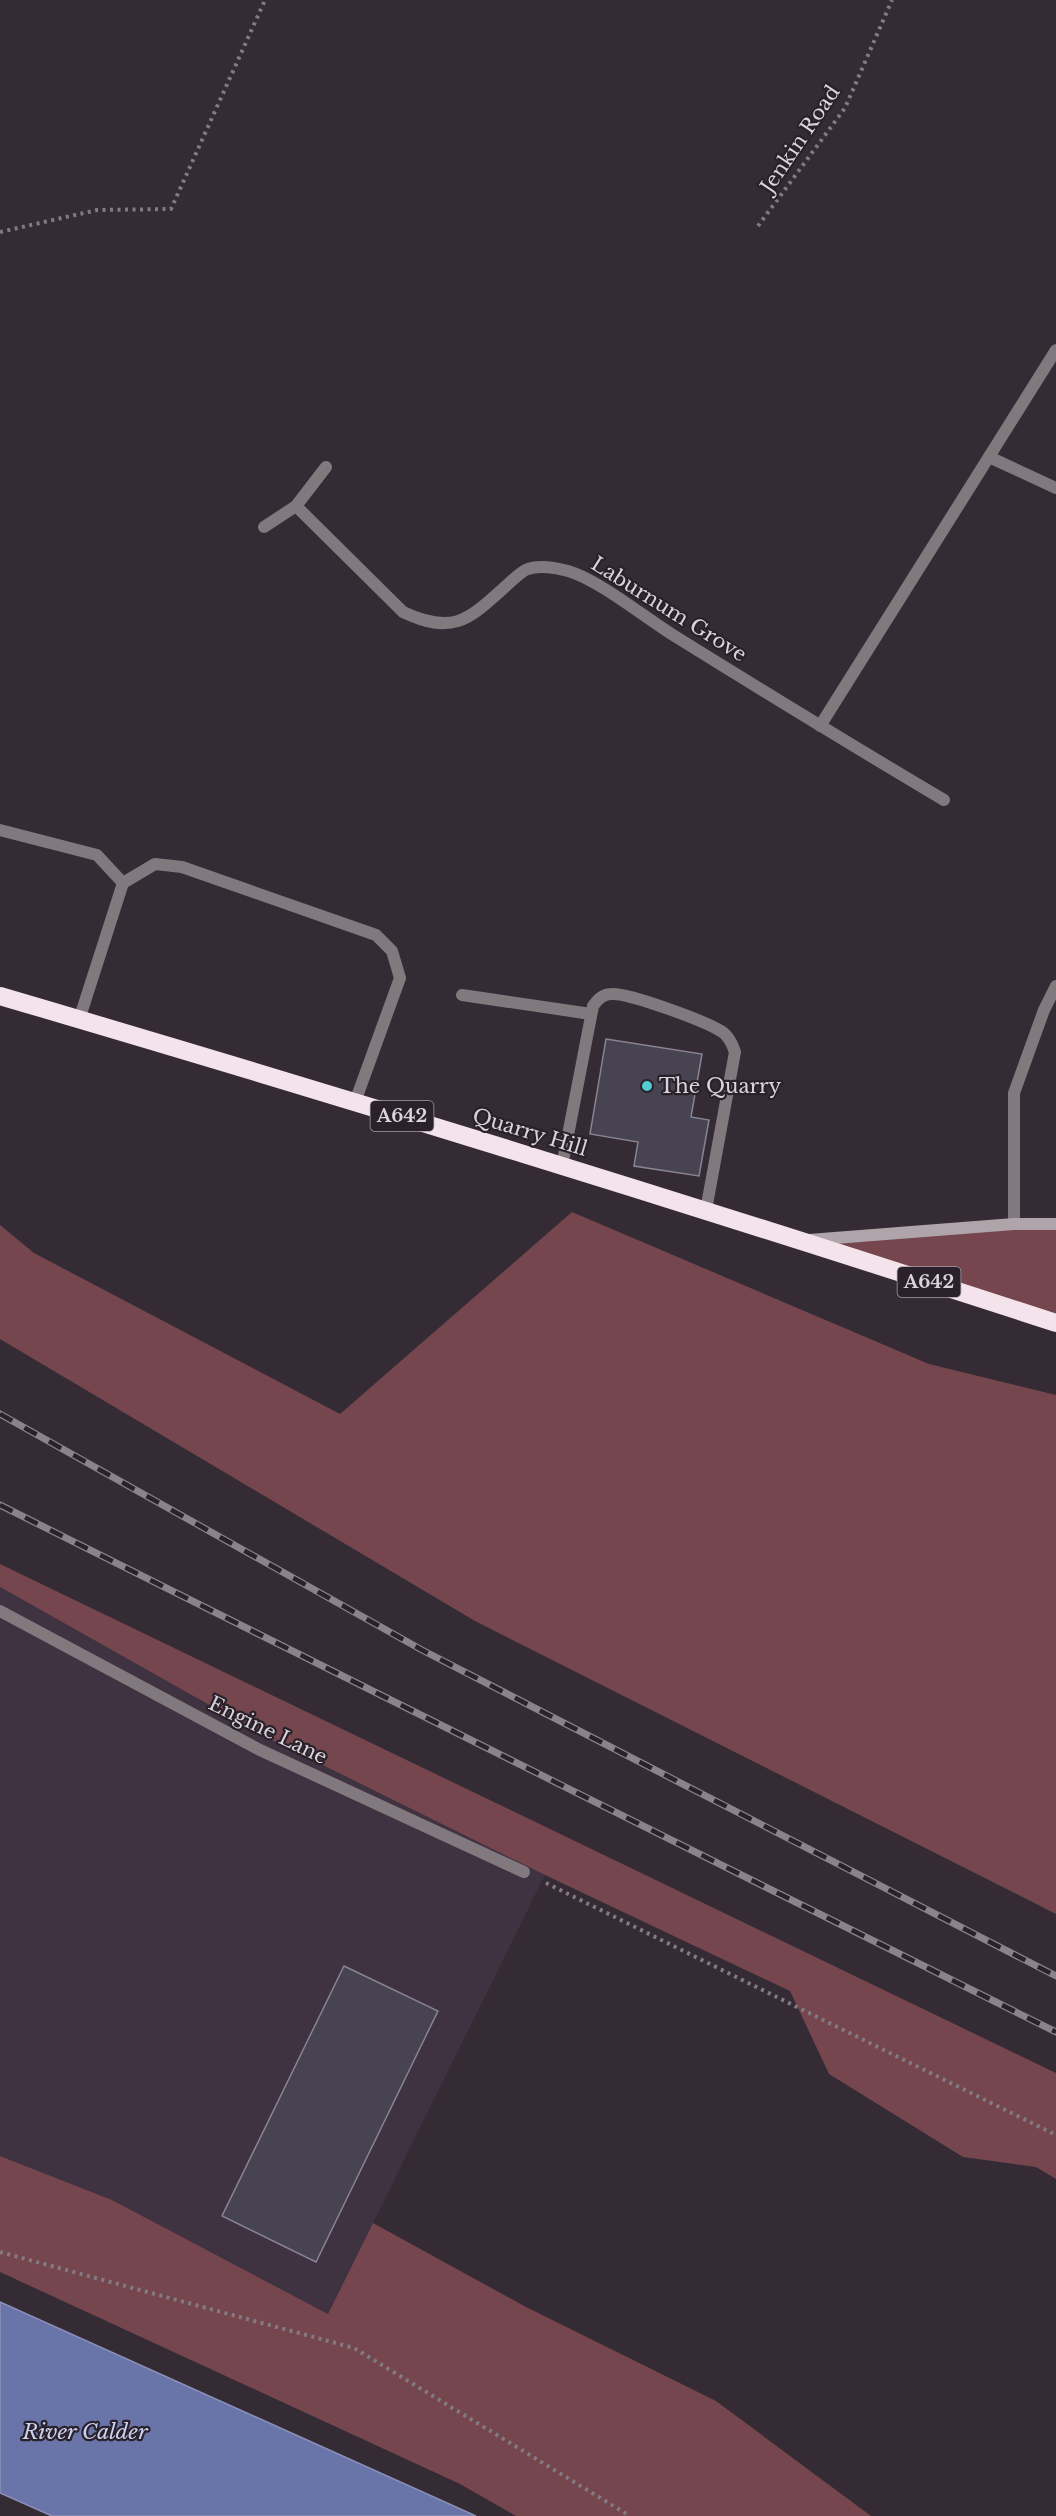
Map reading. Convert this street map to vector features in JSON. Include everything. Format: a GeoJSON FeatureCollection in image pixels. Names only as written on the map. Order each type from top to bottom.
{"type":"FeatureCollection","features":[{"type":"Feature","properties":{"kind":"highway","name":"Quarry Hill"},"geometry":{"type":"LineString","coordinates":[[0,996],[355,1102],[802,1240]]}},
{"type":"Feature","properties":{"kind":"highway","name":"A642"},"geometry":{"type":"LineString","coordinates":[[802,1240],[1056,1323]]}},
{"type":"Feature","properties":{"kind":"main road","name":"Quarry Hill"},"geometry":{"type":"LineString","coordinates":[[802,1240],[1014,1224],[1056,1224]]}},
{"type":"Feature","properties":{"kind":"street"},"geometry":{"type":"LineString","coordinates":[[820,726],[1056,350]]}},
{"type":"Feature","properties":{"kind":"street"},"geometry":{"type":"LineString","coordinates":[[989,457],[1056,488]]}},
{"type":"Feature","properties":{"kind":"street"},"geometry":{"type":"LineString","coordinates":[[264,527],[296,506],[326,467]]}},
{"type":"Feature","properties":{"kind":"street","name":"Laburnum Grove"},"geometry":{"type":"LineString","coordinates":[[296,506],[403,612],[423,621],[465,620],[527,569],[548,568],[570,572],[600,586],[638,613],[820,726],[945,800]]}},
{"type":"Feature","properties":{"kind":"street"},"geometry":{"type":"LineString","coordinates":[[0,830],[97,855],[123,883]]}},
{"type":"Feature","properties":{"kind":"street"},"geometry":{"type":"LineString","coordinates":[[79,1020],[123,883],[155,864],[182,867],[376,935],[392,951],[400,978],[355,1102]]}},
{"type":"Feature","properties":{"kind":"street"},"geometry":{"type":"LineString","coordinates":[[1014,1224],[1014,1093],[1044,1010],[1056,986]]}},
{"type":"Feature","properties":{"kind":"street"},"geometry":{"type":"LineString","coordinates":[[562,1166],[593,1006],[599,998],[609,993],[627,995],[720,1030],[732,1042],[735,1052],[706,1210]]}},
{"type":"Feature","properties":{"kind":"street"},"geometry":{"type":"LineString","coordinates":[[462,995],[591,1014]]}},
{"type":"Feature","properties":{"kind":"street","name":"Engine Lane"},"geometry":{"type":"LineString","coordinates":[[0,1611],[260,1750],[524,1872]]}},
{"type":"Feature","properties":{"kind":"path"},"geometry":{"type":"LineString","coordinates":[[0,232],[97,210],[171,209],[265,0]]}},
{"type":"Feature","properties":{"kind":"path","name":"Jenkin Road"},"geometry":{"type":"LineString","coordinates":[[758,226],[845,108],[892,0]]}},
{"type":"Feature","properties":{"kind":"path"},"geometry":{"type":"LineString","coordinates":[[524,1872],[1056,2135]]}},
{"type":"Feature","properties":{"kind":"path"},"geometry":{"type":"LineString","coordinates":[[0,2252],[354,2348],[630,2516]]}},
{"type":"Feature","properties":{"kind":"shaded area"},"geometry":{"type":"Polygon","coordinates":[[[572,1212],[929,1364],[1056,1395],[1056,1914],[475,1621],[0,1339],[0,1225],[34,1253],[340,1414],[572,1212]]]}},
{"type":"Feature","properties":{"kind":"shaded area"},"geometry":{"type":"Polygon","coordinates":[[[1056,1224],[1056,1323],[802,1240],[1056,1224]]]}},
{"type":"Feature","properties":{"kind":"shaded area"},"geometry":{"type":"Polygon","coordinates":[[[0,1564],[1056,2073],[1056,2179],[1036,2167],[963,2157],[829,2074],[790,1991],[545,1875],[268,1738],[0,1587],[0,1564]]]}},
{"type":"Feature","properties":{"kind":"shaded area"},"geometry":{"type":"Polygon","coordinates":[[[0,1587],[268,1738],[545,1875],[328,2314],[112,2200],[0,2156],[0,1587]]]}},
{"type":"Feature","properties":{"kind":"shaded area"},"geometry":{"type":"Polygon","coordinates":[[[0,2156],[112,2200],[328,2314],[373,2223],[526,2307],[716,2401],[871,2516],[516,2516],[460,2484],[0,2272],[0,2156]]]}},
{"type":"Feature","properties":{"kind":"water","name":"River Calder"},"geometry":{"type":"Polygon","coordinates":[[[0,2302],[476,2516],[52,2516],[0,2493],[0,2302]]]}},
{"type":"Feature","properties":{"kind":"building","name":"The Quarry"},"geometry":{"type":"Polygon","coordinates":[[[606,1039],[702,1054],[691,1117],[709,1120],[699,1176],[634,1166],[638,1142],[590,1134],[606,1039]]]}},
{"type":"Feature","properties":{"kind":"building"},"geometry":{"type":"Polygon","coordinates":[[[344,1966],[438,2011],[316,2262],[222,2216],[344,1966]]]}},
{"type":"Feature","properties":{"kind":"railway"},"geometry":{"type":"LineString","coordinates":[[0,1414],[422,1650],[1056,1976]]}},
{"type":"Feature","properties":{"kind":"railway"},"geometry":{"type":"LineString","coordinates":[[0,1505],[1056,2032]]}},
{"type":"Feature","properties":{"kind":"place","name":"The Quarry"},"geometry":{"type":"Point","coordinates":[647,1086]}}]}
